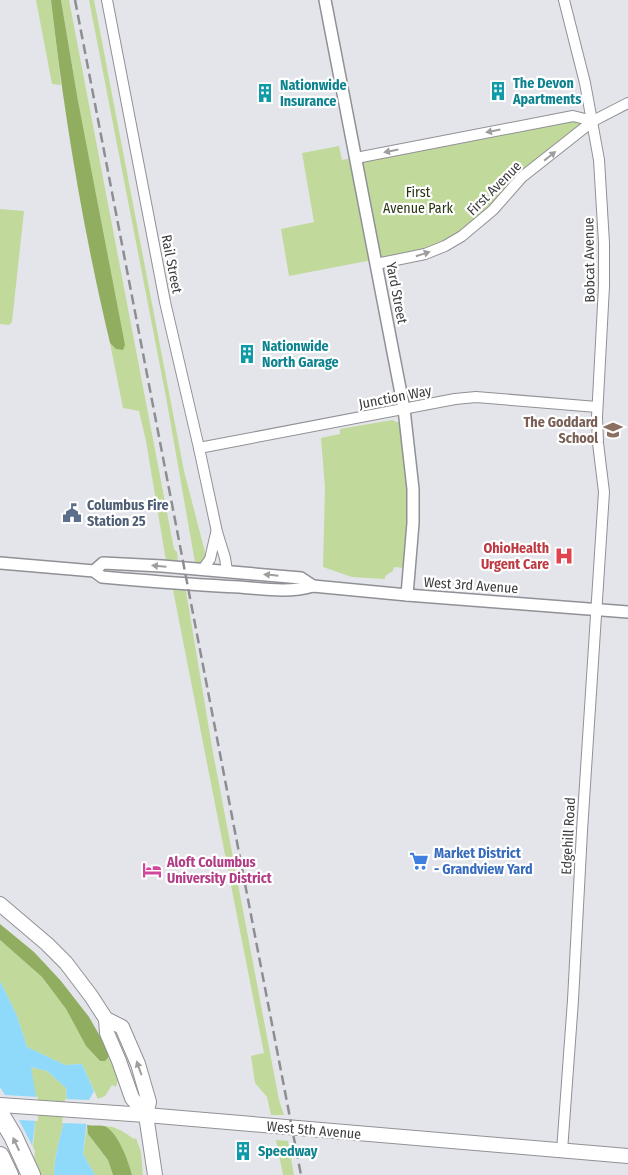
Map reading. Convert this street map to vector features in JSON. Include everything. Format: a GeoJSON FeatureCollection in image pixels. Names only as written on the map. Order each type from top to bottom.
{"type":"FeatureCollection","features":[{"type":"Feature","properties":{"kind":"highway"},"geometry":{"type":"LineString","coordinates":[[0,1114],[13,1136],[31,1175]]}},
{"type":"Feature","properties":{"kind":"highway"},"geometry":{"type":"LineString","coordinates":[[0,1156],[9,1175]]}},
{"type":"Feature","properties":{"kind":"main road"},"geometry":{"type":"LineString","coordinates":[[0,904],[47,944],[66,963],[106,1019],[122,1027],[138,1064],[150,1102],[146,1115],[155,1175]]}},
{"type":"Feature","properties":{"kind":"main road","name":"West 5th Avenue"},"geometry":{"type":"LineString","coordinates":[[0,1105],[98,1111],[628,1156]]}},
{"type":"Feature","properties":{"kind":"street","name":"Rail Street"},"geometry":{"type":"LineString","coordinates":[[108,0],[165,302],[199,448],[216,532],[225,558],[227,571]]}},
{"type":"Feature","properties":{"kind":"street","name":"Yard Street"},"geometry":{"type":"LineString","coordinates":[[325,0],[404,409],[413,489],[413,523],[407,595]]}},
{"type":"Feature","properties":{"kind":"street","name":"Bobcat Avenue"},"geometry":{"type":"LineString","coordinates":[[564,0],[593,121],[599,160],[604,243],[603,320],[597,407],[598,444],[604,492],[603,523]]}},
{"type":"Feature","properties":{"kind":"street","name":"First Avenue"},"geometry":{"type":"LineString","coordinates":[[376,264],[425,254],[445,246],[462,236],[493,210],[522,177],[593,121],[628,103]]}},
{"type":"Feature","properties":{"kind":"street"},"geometry":{"type":"LineString","coordinates":[[356,158],[572,116],[593,121]]}},
{"type":"Feature","properties":{"kind":"street","name":"Junction Way"},"geometry":{"type":"LineString","coordinates":[[199,448],[456,398],[476,397],[597,407]]}},
{"type":"Feature","properties":{"kind":"street","name":"Edgehill Road"},"geometry":{"type":"LineString","coordinates":[[562,1151],[573,1008],[582,831],[603,523]]}},
{"type":"Feature","properties":{"kind":"street","name":"Rail Street"},"geometry":{"type":"LineString","coordinates":[[203,569],[210,559],[216,532]]}},
{"type":"Feature","properties":{"kind":"street","name":"West 3rd Avenue"},"geometry":{"type":"LineString","coordinates":[[0,563],[94,571],[102,577],[137,580],[266,589],[301,589],[313,586],[628,612]]}},
{"type":"Feature","properties":{"kind":"street","name":"West 3rd Avenue"},"geometry":{"type":"LineString","coordinates":[[94,571],[103,563],[203,569],[301,578],[313,586]]}},
{"type":"Feature","properties":{"kind":"street"},"geometry":{"type":"LineString","coordinates":[[137,580],[151,577],[216,583],[224,578],[227,571]]}},
{"type":"Feature","properties":{"kind":"green space"},"geometry":{"type":"Polygon","coordinates":[[[36,0],[51,0],[61,85],[52,84],[36,0]]]}},
{"type":"Feature","properties":{"kind":"green space"},"geometry":{"type":"Polygon","coordinates":[[[51,0],[61,0],[78,101],[125,345],[123,350],[116,349],[110,343],[91,258],[68,129],[51,0]]]}},
{"type":"Feature","properties":{"kind":"green space"},"geometry":{"type":"Polygon","coordinates":[[[61,0],[69,0],[178,562],[166,561],[146,441],[139,411],[123,408],[110,343],[116,349],[61,0]]]}},
{"type":"Feature","properties":{"kind":"green space"},"geometry":{"type":"Polygon","coordinates":[[[89,0],[94,0],[184,471],[206,556],[205,564],[196,568],[166,397],[89,0]]]}},
{"type":"Feature","properties":{"kind":"green space","name":"First Avenue Park"},"geometry":{"type":"Polygon","coordinates":[[[573,116],[593,121],[555,152],[493,210],[445,246],[289,276],[281,229],[314,222],[302,153],[339,146],[342,160],[573,116]]]}},
{"type":"Feature","properties":{"kind":"green space"},"geometry":{"type":"Polygon","coordinates":[[[0,209],[24,211],[12,322],[9,325],[0,324],[0,209]]]}},
{"type":"Feature","properties":{"kind":"green space"},"geometry":{"type":"Polygon","coordinates":[[[392,420],[399,423],[401,427],[407,498],[405,568],[394,567],[393,571],[385,576],[385,579],[352,577],[323,567],[325,488],[321,438],[340,434],[340,429],[392,420]]]}},
{"type":"Feature","properties":{"kind":"green space"},"geometry":{"type":"Polygon","coordinates":[[[172,585],[185,585],[212,747],[279,1100],[284,1115],[271,1115],[267,1097],[255,1083],[251,1056],[264,1053],[172,585]]]}},
{"type":"Feature","properties":{"kind":"green space"},"geometry":{"type":"Polygon","coordinates":[[[0,924],[34,952],[61,981],[89,1017],[109,1052],[108,1058],[105,1061],[100,1061],[86,1046],[66,1009],[42,977],[0,940],[0,924]]]}},
{"type":"Feature","properties":{"kind":"green space"},"geometry":{"type":"Polygon","coordinates":[[[0,940],[42,977],[66,1009],[86,1046],[100,1061],[105,1061],[108,1058],[109,1052],[119,1076],[116,1087],[112,1085],[105,1096],[98,1099],[82,1064],[65,1065],[27,1047],[17,1016],[0,981],[0,940]]]}},
{"type":"Feature","properties":{"kind":"green space"},"geometry":{"type":"Polygon","coordinates":[[[30,1067],[47,1071],[66,1088],[66,1110],[56,1153],[54,1175],[29,1175],[35,1121],[33,1080],[30,1067]]]}},
{"type":"Feature","properties":{"kind":"green space"},"geometry":{"type":"Polygon","coordinates":[[[87,1125],[88,1134],[108,1160],[113,1175],[95,1175],[83,1154],[87,1125]]]}},
{"type":"Feature","properties":{"kind":"green space"},"geometry":{"type":"Polygon","coordinates":[[[87,1125],[104,1126],[109,1129],[118,1140],[132,1175],[113,1175],[108,1160],[88,1134],[87,1125]]]}},
{"type":"Feature","properties":{"kind":"green space"},"geometry":{"type":"Polygon","coordinates":[[[104,1126],[113,1127],[134,1139],[136,1138],[141,1152],[143,1175],[132,1175],[122,1148],[104,1126]]]}},
{"type":"Feature","properties":{"kind":"green space"},"geometry":{"type":"Polygon","coordinates":[[[276,1140],[288,1141],[294,1175],[283,1175],[276,1140]]]}},
{"type":"Feature","properties":{"kind":"water"},"geometry":{"type":"Polygon","coordinates":[[[0,981],[17,1016],[27,1047],[65,1065],[82,1064],[94,1091],[89,1100],[83,1154],[95,1175],[54,1175],[56,1153],[66,1110],[66,1088],[47,1071],[31,1067],[36,1097],[29,1175],[0,1175],[0,981]]]}},
{"type":"Feature","properties":{"kind":"pier"},"geometry":{"type":"Polygon","coordinates":[[[0,1087],[5,1095],[38,1097],[38,1121],[19,1120],[35,1151],[32,1175],[0,1175],[0,1087]]]}},
{"type":"Feature","properties":{"kind":"pier"},"geometry":{"type":"Polygon","coordinates":[[[65,1099],[91,1100],[90,1124],[62,1123],[65,1099]]]}},
{"type":"Feature","properties":{"kind":"railway"},"geometry":{"type":"LineString","coordinates":[[75,0],[301,1175]]}},
{"type":"Feature","properties":{"kind":"place","name":"The Devon Apartments"},"geometry":{"type":"Point","coordinates":[498,91]}},
{"type":"Feature","properties":{"kind":"place","name":"Nationwide Insurance"},"geometry":{"type":"Point","coordinates":[265,93]}},
{"type":"Feature","properties":{"kind":"place","name":"Nationwide North Garage"},"geometry":{"type":"Point","coordinates":[247,354]}},
{"type":"Feature","properties":{"kind":"place","name":"The Goddard School"},"geometry":{"type":"Point","coordinates":[613,430]}},
{"type":"Feature","properties":{"kind":"place","name":"Columbus Fire Station 25"},"geometry":{"type":"Point","coordinates":[72,513]}},
{"type":"Feature","properties":{"kind":"place","name":"OhioHealth Urgent Care"},"geometry":{"type":"Point","coordinates":[564,556]}},
{"type":"Feature","properties":{"kind":"place","name":"Market District - Grandview Yard"},"geometry":{"type":"Point","coordinates":[419,861]}},
{"type":"Feature","properties":{"kind":"place","name":"Aloft Columbus University District"},"geometry":{"type":"Point","coordinates":[152,870]}},
{"type":"Feature","properties":{"kind":"place","name":"Speedway"},"geometry":{"type":"Point","coordinates":[243,1151]}}]}
